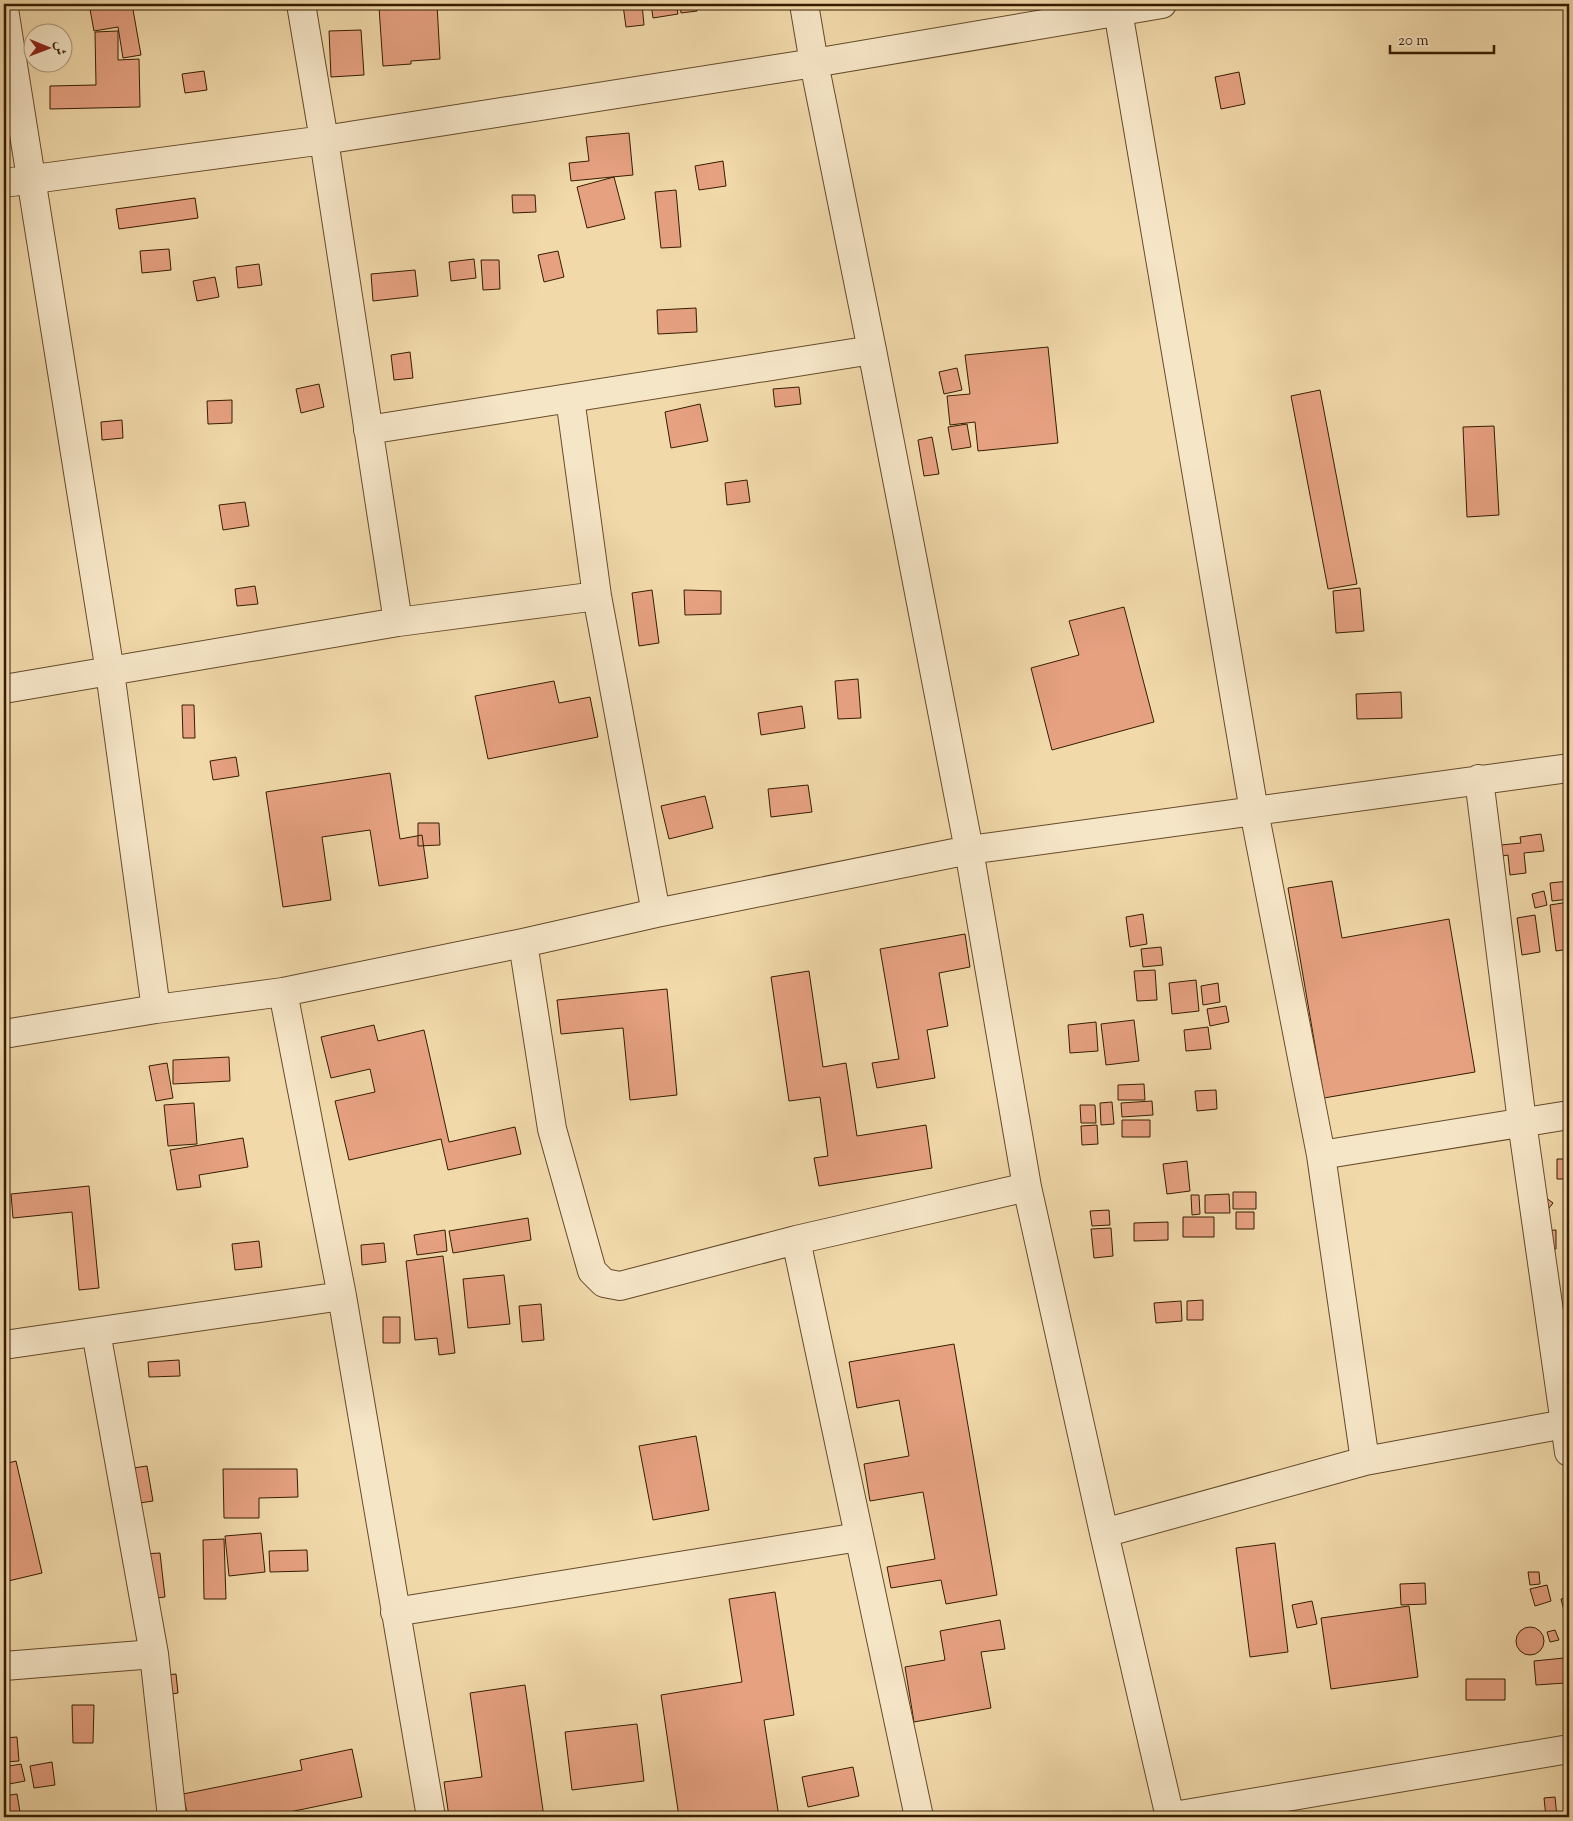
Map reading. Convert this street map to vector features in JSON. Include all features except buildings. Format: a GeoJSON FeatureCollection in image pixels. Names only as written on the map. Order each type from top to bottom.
{"type":"FeatureCollection","features":[{"type":"Feature","properties":{"kind":"street"},"geometry":{"type":"LineString","coordinates":[[301,4],[324,140],[398,622]]}},
{"type":"Feature","properties":{"kind":"street"},"geometry":{"type":"LineString","coordinates":[[804,4],[969,850],[1027,1187],[1169,1817],[1569,1749]]}},
{"type":"Feature","properties":{"kind":"street"},"geometry":{"type":"LineString","coordinates":[[4,183],[324,140],[814,62],[1162,4]]}},
{"type":"Feature","properties":{"kind":"street"},"geometry":{"type":"LineString","coordinates":[[4,9],[110,672],[156,1009]]}},
{"type":"Feature","properties":{"kind":"street"},"geometry":{"type":"LineString","coordinates":[[1118,11],[1254,811],[1320,1155],[1364,1461]]}},
{"type":"Feature","properties":{"kind":"street"},"geometry":{"type":"LineString","coordinates":[[368,430],[872,350]]}},
{"type":"Feature","properties":{"kind":"street"},"geometry":{"type":"LineString","coordinates":[[570,398],[597,596],[656,913]]}},
{"type":"Feature","properties":{"kind":"street"},"geometry":{"type":"LineString","coordinates":[[4,689],[398,622],[597,596]]}},
{"type":"Feature","properties":{"kind":"street"},"geometry":{"type":"LineString","coordinates":[[4,1034],[156,1009],[283,992],[523,943],[656,913],[969,850],[1569,768]]}},
{"type":"Feature","properties":{"kind":"street"},"geometry":{"type":"LineString","coordinates":[[1479,779],[1522,1122],[1569,1452]]}},
{"type":"Feature","properties":{"kind":"street"},"geometry":{"type":"LineString","coordinates":[[523,943],[552,1129],[592,1271],[604,1283],[620,1286],[796,1240],[1027,1187]]}},
{"type":"Feature","properties":{"kind":"street"},"geometry":{"type":"LineString","coordinates":[[283,992],[342,1296],[431,1817]]}},
{"type":"Feature","properties":{"kind":"street"},"geometry":{"type":"LineString","coordinates":[[1320,1155],[1569,1115]]}},
{"type":"Feature","properties":{"kind":"street"},"geometry":{"type":"LineString","coordinates":[[796,1240],[919,1817]]}},
{"type":"Feature","properties":{"kind":"street"},"geometry":{"type":"LineString","coordinates":[[4,1345],[342,1296]]}},
{"type":"Feature","properties":{"kind":"street"},"geometry":{"type":"LineString","coordinates":[[96,1332],[154,1654],[172,1817]]}},
{"type":"Feature","properties":{"kind":"street"},"geometry":{"type":"LineString","coordinates":[[1104,1533],[1364,1461],[1565,1424]]}},
{"type":"Feature","properties":{"kind":"street"},"geometry":{"type":"LineString","coordinates":[[395,1612],[860,1537]]}},
{"type":"Feature","properties":{"kind":"street"},"geometry":{"type":"LineString","coordinates":[[4,1666],[154,1654]]}}]}
